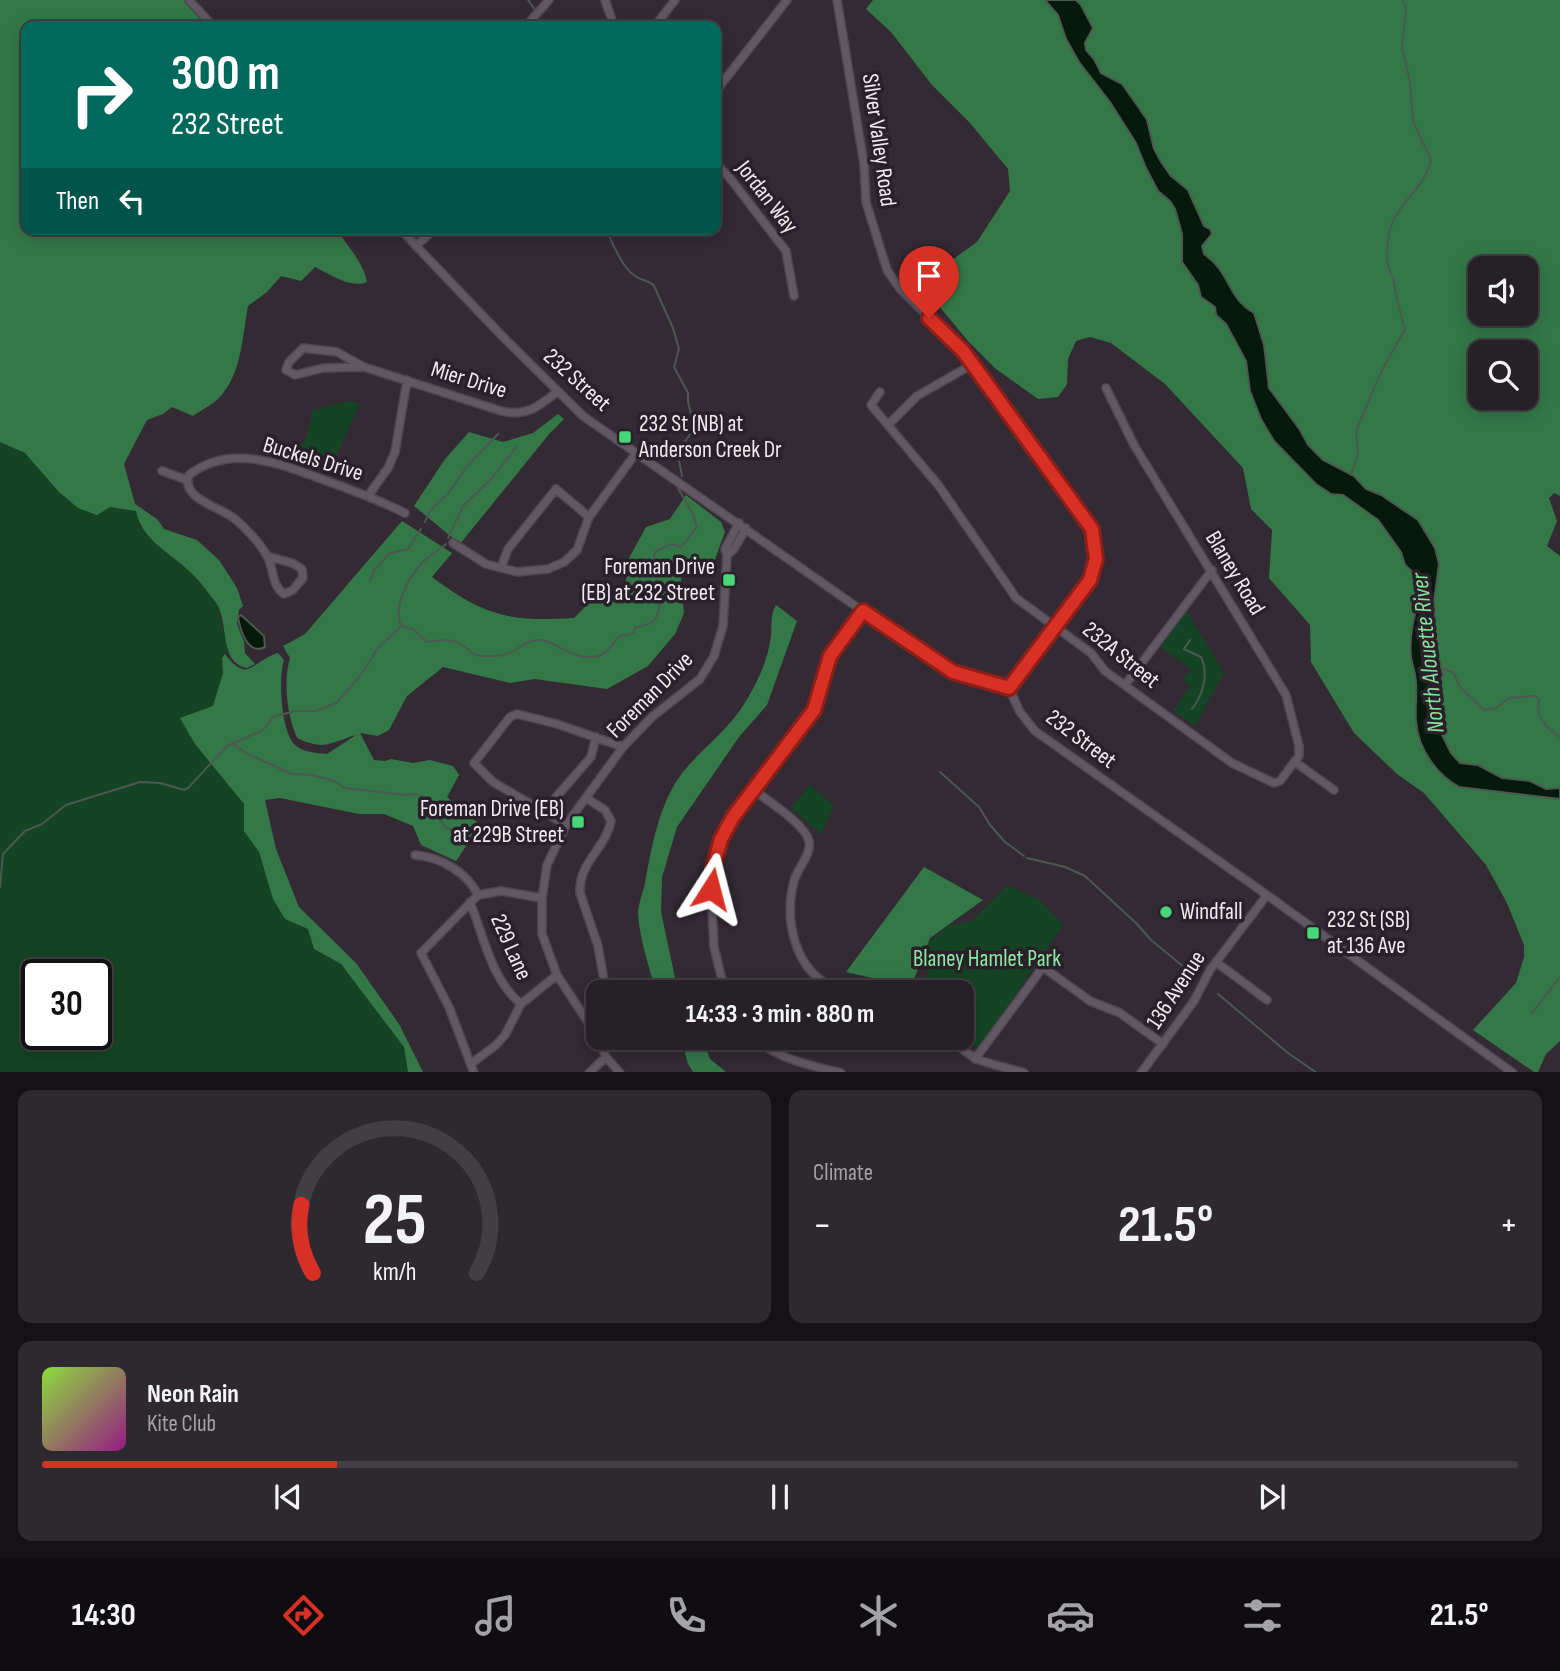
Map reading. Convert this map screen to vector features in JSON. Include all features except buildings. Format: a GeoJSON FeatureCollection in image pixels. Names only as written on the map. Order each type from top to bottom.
{"type":"FeatureCollection","features":[{"type":"Feature","properties":{"kind":"street"},"geometry":{"type":"LineString","coordinates":[[189,0],[209,21]]}},
{"type":"Feature","properties":{"kind":"street"},"geometry":{"type":"LineString","coordinates":[[530,21],[549,0]]}},
{"type":"Feature","properties":{"kind":"street"},"geometry":{"type":"LineString","coordinates":[[605,0],[612,21]]}},
{"type":"Feature","properties":{"kind":"street"},"geometry":{"type":"LineString","coordinates":[[659,21],[675,0]]}},
{"type":"Feature","properties":{"kind":"street"},"geometry":{"type":"LineString","coordinates":[[721,85],[787,0]]}},
{"type":"Feature","properties":{"kind":"street","name":"Silver Valley Road"},"geometry":{"type":"LineString","coordinates":[[837,0],[864,164],[866,202],[887,270],[900,289],[963,351],[1092,529],[1096,559],[1090,580],[1009,688]]}},
{"type":"Feature","properties":{"kind":"street","name":"Jordan Way"},"geometry":{"type":"LineString","coordinates":[[721,169],[786,251],[794,296]]}},
{"type":"Feature","properties":{"kind":"street","name":"232 Street"},"geometry":{"type":"LineString","coordinates":[[406,235],[583,416],[953,672],[1009,688],[1020,712],[1035,731],[1512,1072]]}},
{"type":"Feature","properties":{"kind":"street"},"geometry":{"type":"LineString","coordinates":[[416,246],[428,235]]}},
{"type":"Feature","properties":{"kind":"street","name":"Mier Drive"},"geometry":{"type":"LineString","coordinates":[[365,367],[323,368],[295,375],[286,370],[289,362],[306,348],[337,352],[365,367],[516,414],[534,410],[557,392]]}},
{"type":"Feature","properties":{"kind":"street"},"geometry":{"type":"LineString","coordinates":[[889,424],[917,397],[973,364]]}},
{"type":"Feature","properties":{"kind":"street"},"geometry":{"type":"LineString","coordinates":[[368,496],[388,468],[395,452],[407,380]]}},
{"type":"Feature","properties":{"kind":"street","name":"Blaney Road"},"geometry":{"type":"LineString","coordinates":[[1106,388],[1134,445],[1286,695],[1299,746],[1299,756],[1295,762]]}},
{"type":"Feature","properties":{"kind":"street","name":"232A Street"},"geometry":{"type":"LineString","coordinates":[[880,392],[871,405],[939,486],[1016,598],[1091,653],[1102,669],[1232,763],[1273,783],[1280,781],[1295,762]]}},
{"type":"Feature","properties":{"kind":"street"},"geometry":{"type":"LineString","coordinates":[[453,543],[486,565],[517,572],[548,569],[564,562],[576,550],[589,517],[636,453]]}},
{"type":"Feature","properties":{"kind":"street","name":"Buckels Drive"},"geometry":{"type":"LineString","coordinates":[[187,480],[188,475],[205,464],[236,459],[260,459],[368,496],[405,513]]}},
{"type":"Feature","properties":{"kind":"street"},"geometry":{"type":"LineString","coordinates":[[162,471],[187,480],[194,495],[235,519],[267,556],[277,587],[285,594],[289,593],[303,578],[302,569],[292,563],[267,556]]}},
{"type":"Feature","properties":{"kind":"street"},"geometry":{"type":"LineString","coordinates":[[501,568],[508,548],[556,489],[589,517]]}},
{"type":"Feature","properties":{"kind":"street","name":"Foreman Drive"},"geometry":{"type":"LineString","coordinates":[[586,1017],[557,975],[542,934],[542,898],[547,865],[566,825],[623,747],[652,717],[700,678],[714,656],[723,626],[727,555],[725,549],[743,526]]}},
{"type":"Feature","properties":{"kind":"street"},"geometry":{"type":"LineString","coordinates":[[1125,685],[1212,570]]}},
{"type":"Feature","properties":{"kind":"street"},"geometry":{"type":"LineString","coordinates":[[722,980],[714,947],[711,889],[721,839],[733,817],[814,710],[830,656],[863,611]]}},
{"type":"Feature","properties":{"kind":"street"},"geometry":{"type":"LineString","coordinates":[[566,825],[493,782],[474,764],[510,717],[517,714],[623,747]]}},
{"type":"Feature","properties":{"kind":"street"},"geometry":{"type":"LineString","coordinates":[[543,812],[591,757],[596,737]]}},
{"type":"Feature","properties":{"kind":"street"},"geometry":{"type":"LineString","coordinates":[[1295,762],[1334,790]]}},
{"type":"Feature","properties":{"kind":"street"},"geometry":{"type":"LineString","coordinates":[[754,790],[800,826],[809,839],[809,849],[794,879],[791,923],[797,949],[805,967],[821,980]]}},
{"type":"Feature","properties":{"kind":"street"},"geometry":{"type":"LineString","coordinates":[[586,798],[605,810],[611,821],[607,834],[583,869],[579,885],[579,893],[602,962],[604,980]]}},
{"type":"Feature","properties":{"kind":"street"},"geometry":{"type":"LineString","coordinates":[[415,855],[430,856],[466,877],[478,895]]}},
{"type":"Feature","properties":{"kind":"street"},"geometry":{"type":"LineString","coordinates":[[474,1072],[449,1007],[421,953],[478,895],[501,891],[542,898]]}},
{"type":"Feature","properties":{"kind":"street","name":"136 Avenue"},"geometry":{"type":"LineString","coordinates":[[1142,1072],[1194,1001],[1216,962],[1267,895]]}},
{"type":"Feature","properties":{"kind":"street","name":"229 Lane"},"geometry":{"type":"LineString","coordinates":[[470,902],[486,951],[501,979],[521,1004]]}},
{"type":"Feature","properties":{"kind":"street"},"geometry":{"type":"LineString","coordinates":[[1216,962],[1266,1000]]}},
{"type":"Feature","properties":{"kind":"street"},"geometry":{"type":"LineString","coordinates":[[975,1059],[1044,967],[1090,1001],[1120,1013],[1163,1044]]}},
{"type":"Feature","properties":{"kind":"street"},"geometry":{"type":"LineString","coordinates":[[472,1063],[505,1035],[521,1004],[557,975]]}},
{"type":"Feature","properties":{"kind":"street","name":"Foreman Drive"},"geometry":{"type":"LineString","coordinates":[[603,1050],[606,1058],[619,1072]]}},
{"type":"Feature","properties":{"kind":"street"},"geometry":{"type":"LineString","coordinates":[[771,1050],[789,1059],[837,1072]]}},
{"type":"Feature","properties":{"kind":"street"},"geometry":{"type":"LineString","coordinates":[[963,1050],[975,1059],[1020,1072]]}},
{"type":"Feature","properties":{"kind":"street"},"geometry":{"type":"LineString","coordinates":[[590,1072],[606,1058]]}},
{"type":"Feature","properties":{"kind":"green space"},"geometry":{"type":"Polygon","coordinates":[[[0,0],[188,0],[208,21],[21,21],[21,235],[341,235],[358,261],[367,282],[361,284],[340,280],[315,267],[301,281],[281,276],[267,292],[248,306],[240,356],[232,380],[225,390],[214,402],[193,416],[172,407],[147,420],[124,464],[135,504],[157,519],[164,529],[197,540],[219,560],[237,588],[243,606],[239,610],[237,624],[245,653],[255,664],[247,668],[232,658],[219,608],[214,600],[192,574],[150,537],[136,511],[110,507],[97,515],[78,508],[59,492],[25,453],[0,442],[0,0]]]}},
{"type":"Feature","properties":{"kind":"green space"},"geometry":{"type":"Polygon","coordinates":[[[873,0],[1045,0],[1058,15],[1079,62],[1110,102],[1136,143],[1159,191],[1175,209],[1182,234],[1183,254],[1193,280],[1198,285],[1201,297],[1215,307],[1216,316],[1226,324],[1246,361],[1250,391],[1261,419],[1274,441],[1316,484],[1331,494],[1343,495],[1378,520],[1401,552],[1405,565],[1415,574],[1423,593],[1416,606],[1411,654],[1416,682],[1416,723],[1487,791],[1560,799],[1560,1041],[1546,1054],[1538,1072],[1534,1072],[1473,1030],[1516,983],[1524,957],[1524,945],[1507,903],[1486,865],[1424,793],[1397,774],[1354,733],[1311,662],[1310,625],[1269,578],[1272,530],[1251,509],[1243,468],[1165,384],[1111,343],[1090,337],[1076,341],[1068,359],[1067,384],[1058,397],[1038,399],[996,369],[968,341],[920,283],[977,242],[1010,191],[1008,169],[970,123],[932,85],[891,32],[866,9],[873,0]]]}},
{"type":"Feature","properties":{"kind":"green space"},"geometry":{"type":"Polygon","coordinates":[[[1076,0],[1560,0],[1560,496],[1554,493],[1549,498],[1557,521],[1547,546],[1560,556],[1560,788],[1546,789],[1530,781],[1502,778],[1478,765],[1460,763],[1451,753],[1440,731],[1437,717],[1435,695],[1443,675],[1436,646],[1434,601],[1437,582],[1426,535],[1418,520],[1381,495],[1366,489],[1354,476],[1323,460],[1308,445],[1269,388],[1264,345],[1254,313],[1245,307],[1219,269],[1204,255],[1202,247],[1205,226],[1188,190],[1171,176],[1161,162],[1154,149],[1147,120],[1125,88],[1101,73],[1086,50],[1085,43],[1092,28],[1076,0]]]}},
{"type":"Feature","properties":{"kind":"green space"},"geometry":{"type":"Polygon","coordinates":[[[348,401],[360,403],[331,468],[297,454],[307,435],[313,410],[348,401]]]}},
{"type":"Feature","properties":{"kind":"green space"},"geometry":{"type":"Polygon","coordinates":[[[558,414],[564,419],[460,544],[414,506],[445,459],[469,432],[503,442],[533,433],[558,414]]]}},
{"type":"Feature","properties":{"kind":"green space"},"geometry":{"type":"Polygon","coordinates":[[[0,442],[25,453],[59,492],[78,508],[110,507],[137,511],[139,525],[157,545],[190,572],[217,603],[228,650],[222,658],[223,673],[213,707],[181,717],[244,804],[244,831],[259,852],[273,899],[285,919],[308,929],[314,949],[341,964],[404,1047],[408,1072],[0,1072],[0,442]]]}},
{"type":"Feature","properties":{"kind":"green space"},"geometry":{"type":"Polygon","coordinates":[[[686,495],[721,522],[725,532],[714,562],[682,563],[684,613],[675,634],[648,666],[607,689],[535,679],[510,683],[443,667],[407,696],[389,730],[378,736],[360,733],[374,760],[391,759],[413,763],[430,760],[453,766],[459,775],[447,797],[480,825],[456,861],[421,845],[413,826],[384,814],[359,814],[280,798],[265,800],[276,849],[299,907],[356,963],[399,1024],[423,1072],[408,1072],[404,1047],[341,964],[314,949],[308,929],[285,919],[273,899],[259,852],[244,831],[244,804],[195,744],[180,718],[213,706],[223,673],[222,658],[225,654],[233,663],[245,669],[278,653],[284,660],[281,679],[282,704],[290,738],[302,749],[327,754],[356,735],[321,745],[297,738],[287,698],[290,658],[283,646],[305,634],[402,521],[452,553],[432,577],[467,600],[498,614],[515,617],[574,618],[590,602],[604,603],[626,582],[628,560],[646,527],[670,519],[686,495]]]}},
{"type":"Feature","properties":{"kind":"green space"},"geometry":{"type":"Polygon","coordinates":[[[776,605],[797,621],[767,705],[739,737],[677,827],[662,877],[661,912],[675,980],[653,980],[638,914],[662,811],[683,772],[740,711],[755,686],[768,653],[772,616],[776,605]]]}},
{"type":"Feature","properties":{"kind":"green space"},"geometry":{"type":"Polygon","coordinates":[[[1187,611],[1224,673],[1195,726],[1173,711],[1190,686],[1183,680],[1191,669],[1160,647],[1187,611]]]}},
{"type":"Feature","properties":{"kind":"green space"},"geometry":{"type":"Polygon","coordinates":[[[810,785],[834,806],[821,834],[791,808],[810,785]]]}},
{"type":"Feature","properties":{"kind":"green space"},"geometry":{"type":"Polygon","coordinates":[[[924,867],[983,900],[930,938],[914,980],[881,980],[846,972],[924,867]]]}},
{"type":"Feature","properties":{"kind":"green space","name":"Blaney Hamlet Park"},"geometry":{"type":"Polygon","coordinates":[[[1007,885],[1041,901],[1063,925],[994,1026],[986,1046],[975,1048],[974,980],[923,980],[928,973],[928,943],[948,926],[972,921],[1007,885]]]}},
{"type":"Feature","properties":{"kind":"green space"},"geometry":{"type":"Polygon","coordinates":[[[684,1050],[707,1050],[710,1059],[726,1072],[693,1072],[684,1050]]]}},
{"type":"Feature","properties":{"kind":"water","name":"North Alouette River"},"geometry":{"type":"Polygon","coordinates":[[[1045,0],[1076,0],[1081,5],[1093,28],[1085,43],[1086,50],[1101,73],[1122,84],[1139,108],[1147,120],[1154,149],[1161,162],[1171,176],[1188,190],[1204,226],[1210,229],[1212,234],[1202,246],[1204,254],[1220,269],[1238,300],[1254,313],[1264,345],[1269,388],[1308,445],[1323,460],[1354,476],[1366,489],[1381,495],[1418,520],[1435,548],[1439,564],[1434,601],[1436,645],[1443,675],[1435,695],[1440,731],[1451,753],[1460,763],[1478,765],[1502,778],[1530,781],[1546,789],[1560,788],[1560,799],[1459,787],[1436,768],[1424,751],[1417,731],[1416,680],[1411,656],[1415,616],[1423,593],[1415,574],[1405,565],[1401,552],[1378,520],[1343,495],[1331,494],[1316,484],[1274,441],[1261,419],[1250,391],[1246,361],[1226,324],[1216,315],[1215,307],[1201,297],[1198,285],[1182,262],[1182,234],[1175,209],[1158,191],[1136,143],[1110,102],[1079,62],[1066,39],[1058,15],[1045,0]]]}},
{"type":"Feature","properties":{"kind":"water"},"geometry":{"type":"Polygon","coordinates":[[[241,615],[264,636],[265,647],[254,648],[246,640],[238,617],[241,615]]]}},
{"type":"Feature","properties":{"kind":"waterway"},"geometry":{"type":"LineString","coordinates":[[528,0],[535,10]]}},
{"type":"Feature","properties":{"kind":"waterway"},"geometry":{"type":"LineString","coordinates":[[1351,475],[1358,453],[1356,431],[1381,372],[1405,329],[1388,266],[1388,238],[1394,219],[1420,184],[1431,160],[1413,121],[1410,82],[1402,47],[1406,8],[1403,0]]}},
{"type":"Feature","properties":{"kind":"waterway"},"geometry":{"type":"LineString","coordinates":[[609,235],[626,268],[654,286],[673,328],[679,349],[674,367],[688,393],[693,421],[693,430],[679,450],[682,476]]}},
{"type":"Feature","properties":{"kind":"waterway"},"geometry":{"type":"LineString","coordinates":[[425,522],[431,509],[448,494],[468,465],[498,434]]}},
{"type":"Feature","properties":{"kind":"waterway"},"geometry":{"type":"LineString","coordinates":[[448,538],[463,506],[491,479],[517,446]]}},
{"type":"Feature","properties":{"kind":"waterway"},"geometry":{"type":"LineString","coordinates":[[0,887],[3,854],[25,831],[42,824],[66,805],[140,782],[160,783],[184,790],[188,788],[227,746],[263,730],[273,717],[295,711],[316,711],[336,703],[360,676],[378,648],[401,626],[413,629],[427,642],[455,642],[481,656],[505,654],[538,640],[584,657],[602,654],[621,635],[629,635],[635,628],[651,623],[657,616],[659,598],[655,552],[671,544],[681,547],[697,527],[678,488]]}},
{"type":"Feature","properties":{"kind":"waterway"},"geometry":{"type":"LineString","coordinates":[[370,581],[374,570],[390,553],[408,549],[421,529]]}},
{"type":"Feature","properties":{"kind":"waterway"},"geometry":{"type":"LineString","coordinates":[[401,626],[400,603],[410,578],[423,562],[446,544]]}},
{"type":"Feature","properties":{"kind":"waterway"},"geometry":{"type":"LineString","coordinates":[[1190,640],[1184,649],[1201,657],[1205,670],[1202,691],[1192,709]]}},
{"type":"Feature","properties":{"kind":"waterway","name":"North Alouette River"},"geometry":{"type":"LineString","coordinates":[[1441,668],[1454,673],[1459,686],[1484,710],[1496,708],[1509,698],[1535,696],[1539,699],[1540,717],[1550,730],[1560,737]]}},
{"type":"Feature","properties":{"kind":"waterway"},"geometry":{"type":"LineString","coordinates":[[232,743],[246,753],[292,774],[312,775],[334,781],[345,788],[416,794],[425,799],[445,827],[474,839],[479,845]]}},
{"type":"Feature","properties":{"kind":"waterway"},"geometry":{"type":"LineString","coordinates":[[940,772],[979,807],[1005,842],[1024,856]]}},
{"type":"Feature","properties":{"kind":"waterway"},"geometry":{"type":"LineString","coordinates":[[1027,858],[1065,867],[1085,876],[1151,940],[1196,977]]}},
{"type":"Feature","properties":{"kind":"waterway"},"geometry":{"type":"LineString","coordinates":[[1532,1013],[1560,977]]}},
{"type":"Feature","properties":{"kind":"waterway"},"geometry":{"type":"LineString","coordinates":[[1218,994],[1288,1053],[1316,1072]]}},
{"type":"Feature","properties":{"kind":"place","name":"232 St (NB) at Anderson Creek Dr"},"geometry":{"type":"Point","coordinates":[625,437]}},
{"type":"Feature","properties":{"kind":"place","name":"Foreman Drive (EB) at 232 Street"},"geometry":{"type":"Point","coordinates":[729,580]}},
{"type":"Feature","properties":{"kind":"place","name":"Foreman Drive (EB) at 229B Street"},"geometry":{"type":"Point","coordinates":[578,822]}},
{"type":"Feature","properties":{"kind":"place","name":"Windfall"},"geometry":{"type":"Point","coordinates":[1166,912]}},
{"type":"Feature","properties":{"kind":"place","name":"232 St (SB) at 136 Ave"},"geometry":{"type":"Point","coordinates":[1313,933]}},
{"type":"Feature","properties":{"kind":"route"},"geometry":{"type":"LineString","coordinates":[[711,889],[721,839],[733,817],[814,710],[830,656],[863,611],[953,672],[1009,688],[1090,580],[1096,559],[1092,529],[963,351],[929,318]]}}]}
